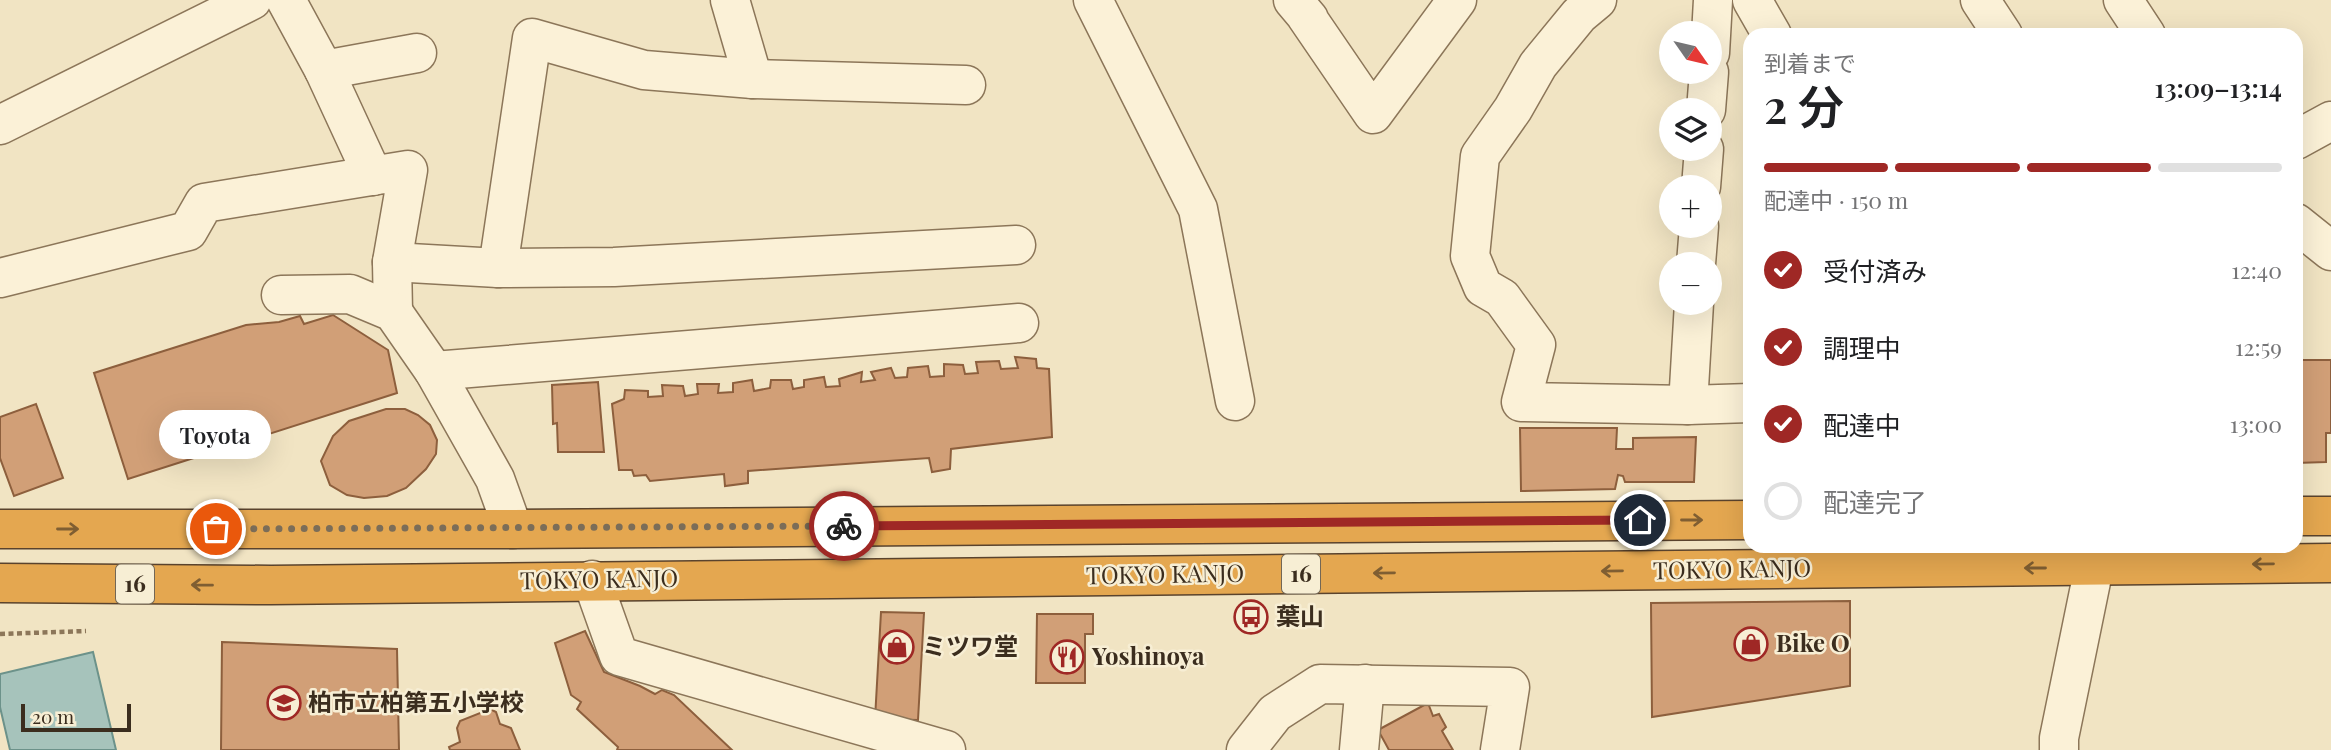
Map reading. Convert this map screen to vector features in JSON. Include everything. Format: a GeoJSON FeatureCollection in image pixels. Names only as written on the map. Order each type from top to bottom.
{"type":"FeatureCollection","features":[{"type":"Feature","properties":{"kind":"highway"},"geometry":{"type":"LineString","coordinates":[[2303,516],[2331,516]]}},
{"type":"Feature","properties":{"kind":"highway","name":"TOKYO KANJO"},"geometry":{"type":"LineString","coordinates":[[0,529],[513,529],[1743,520]]}},
{"type":"Feature","properties":{"kind":"highway","name":"TOKYO KANJO"},"geometry":{"type":"LineString","coordinates":[[0,583],[271,585],[1831,558],[2094,567],[2331,563]]}},
{"type":"Feature","properties":{"kind":"street"},"geometry":{"type":"LineString","coordinates":[[0,125],[252,0]]}},
{"type":"Feature","properties":{"kind":"street"},"geometry":{"type":"LineString","coordinates":[[286,0],[324,70],[373,176]]}},
{"type":"Feature","properties":{"kind":"street"},"geometry":{"type":"LineString","coordinates":[[730,0],[753,79]]}},
{"type":"Feature","properties":{"kind":"street"},"geometry":{"type":"LineString","coordinates":[[1093,0],[1198,209],[1235,401]]}},
{"type":"Feature","properties":{"kind":"street"},"geometry":{"type":"LineString","coordinates":[[1293,0],[1309,19],[1306,16],[1373,114],[1457,0]]}},
{"type":"Feature","properties":{"kind":"street"},"geometry":{"type":"LineString","coordinates":[[1597,0],[1579,15],[1538,65],[1513,109],[1480,156],[1470,256],[1483,287],[1502,298],[1536,345],[1521,402],[1743,403]]}},
{"type":"Feature","properties":{"kind":"street"},"geometry":{"type":"LineString","coordinates":[[1712,21],[1713,0]]}},
{"type":"Feature","properties":{"kind":"street"},"geometry":{"type":"LineString","coordinates":[[1752,0],[1768,28]]}},
{"type":"Feature","properties":{"kind":"street"},"geometry":{"type":"LineString","coordinates":[[1980,0],[1998,28]]}},
{"type":"Feature","properties":{"kind":"street"},"geometry":{"type":"LineString","coordinates":[[2123,0],[2141,28]]}},
{"type":"Feature","properties":{"kind":"street"},"geometry":{"type":"LineString","coordinates":[[498,268],[532,38],[644,70],[753,79],[966,85]]}},
{"type":"Feature","properties":{"kind":"street"},"geometry":{"type":"LineString","coordinates":[[324,70],[416,53]]}},
{"type":"Feature","properties":{"kind":"street"},"geometry":{"type":"LineString","coordinates":[[2303,136],[2331,121]]}},
{"type":"Feature","properties":{"kind":"street"},"geometry":{"type":"LineString","coordinates":[[0,278],[188,232],[204,203],[408,170],[392,262],[393,312]]}},
{"type":"Feature","properties":{"kind":"street"},"geometry":{"type":"LineString","coordinates":[[2303,229],[2331,251]]}},
{"type":"Feature","properties":{"kind":"street"},"geometry":{"type":"LineString","coordinates":[[392,262],[498,268],[614,267],[1016,245]]}},
{"type":"Feature","properties":{"kind":"street"},"geometry":{"type":"LineString","coordinates":[[281,295],[350,294],[393,312],[434,371],[495,479],[513,529]]}},
{"type":"Feature","properties":{"kind":"street"},"geometry":{"type":"LineString","coordinates":[[1688,405],[1693,315]]}},
{"type":"Feature","properties":{"kind":"street"},"geometry":{"type":"LineString","coordinates":[[434,371],[1019,323]]}},
{"type":"Feature","properties":{"kind":"street"},"geometry":{"type":"LineString","coordinates":[[2059,750],[2059,738],[2094,567]]}},
{"type":"Feature","properties":{"kind":"street"},"geometry":{"type":"LineString","coordinates":[[592,580],[618,656],[946,750]]}},
{"type":"Feature","properties":{"kind":"street"},"geometry":{"type":"LineString","coordinates":[[1246,750],[1275,713],[1320,684],[1510,687],[1500,750]]}},
{"type":"Feature","properties":{"kind":"street"},"geometry":{"type":"LineString","coordinates":[[1359,750],[1365,684]]}},
{"type":"Feature","properties":{"kind":"path"},"geometry":{"type":"LineString","coordinates":[[0,635],[86,631]]}},
{"type":"Feature","properties":{"kind":"water"},"geometry":{"type":"Polygon","coordinates":[[[93,652],[116,750],[10,750],[0,707],[0,674],[93,652]]]}},
{"type":"Feature","properties":{"kind":"building"},"geometry":{"type":"Polygon","coordinates":[[[333,315],[388,350],[397,393],[128,479],[94,373],[246,325],[279,322],[300,316],[304,324],[333,315]]]}},
{"type":"Feature","properties":{"kind":"building"},"geometry":{"type":"Polygon","coordinates":[[[1015,357],[1036,359],[1037,368],[1049,369],[1052,437],[951,449],[950,469],[932,472],[929,458],[748,471],[748,483],[725,486],[724,474],[650,481],[646,475],[634,476],[632,470],[619,470],[612,404],[624,399],[625,390],[648,391],[648,397],[663,396],[662,385],[683,386],[685,396],[698,394],[697,384],[719,384],[718,393],[733,392],[733,383],[752,380],[754,391],[770,388],[771,380],[791,380],[793,389],[804,387],[804,380],[824,377],[826,387],[840,386],[839,379],[862,372],[861,382],[875,380],[871,372],[891,368],[895,378],[907,377],[908,368],[928,366],[930,377],[944,376],[944,364],[963,365],[965,374],[978,373],[976,362],[999,361],[1001,369],[1018,368],[1015,357]]]}},
{"type":"Feature","properties":{"kind":"building"},"geometry":{"type":"Polygon","coordinates":[[[2303,360],[2331,360],[2331,433],[2326,433],[2326,462],[2303,463],[2303,360]]]}},
{"type":"Feature","properties":{"kind":"building"},"geometry":{"type":"Polygon","coordinates":[[[598,382],[604,452],[558,452],[557,423],[553,424],[552,385],[598,382]]]}},
{"type":"Feature","properties":{"kind":"building"},"geometry":{"type":"Polygon","coordinates":[[[36,404],[63,478],[14,496],[0,458],[0,417],[36,404]]]}},
{"type":"Feature","properties":{"kind":"building"},"geometry":{"type":"Polygon","coordinates":[[[386,409],[405,409],[430,425],[437,440],[436,454],[426,469],[406,488],[387,496],[364,498],[347,495],[330,485],[321,461],[333,436],[349,421],[386,409]]]}},
{"type":"Feature","properties":{"kind":"building"},"geometry":{"type":"Polygon","coordinates":[[[1520,428],[1617,428],[1616,449],[1633,449],[1633,438],[1696,437],[1694,482],[1625,482],[1623,476],[1618,475],[1615,489],[1521,491],[1520,428]]]}},
{"type":"Feature","properties":{"kind":"building","name":"Bike O"},"geometry":{"type":"Polygon","coordinates":[[[1850,601],[1850,686],[1652,717],[1651,603],[1850,601]]]}},
{"type":"Feature","properties":{"kind":"building"},"geometry":{"type":"Polygon","coordinates":[[[881,612],[924,613],[918,720],[875,719],[881,612]]]}},
{"type":"Feature","properties":{"kind":"building"},"geometry":{"type":"Polygon","coordinates":[[[1037,614],[1093,614],[1093,634],[1085,634],[1085,683],[1036,683],[1037,614]]]}},
{"type":"Feature","properties":{"kind":"building"},"geometry":{"type":"Polygon","coordinates":[[[585,631],[604,672],[655,694],[662,690],[674,695],[732,750],[617,750],[618,747],[577,709],[581,702],[571,695],[555,643],[585,631]]]}},
{"type":"Feature","properties":{"kind":"building"},"geometry":{"type":"Polygon","coordinates":[[[222,642],[397,649],[399,750],[221,750],[222,642]]]}},
{"type":"Feature","properties":{"kind":"building"},"geometry":{"type":"Polygon","coordinates":[[[1428,703],[1433,716],[1439,714],[1446,727],[1442,731],[1453,750],[1389,750],[1378,730],[1428,703]]]}},
{"type":"Feature","properties":{"kind":"building"},"geometry":{"type":"Polygon","coordinates":[[[490,709],[496,712],[500,724],[511,728],[520,750],[450,750],[449,747],[460,742],[457,728],[460,721],[490,709]]]}},
{"type":"Feature","properties":{"kind":"way so far"},"geometry":{"type":"LineString","coordinates":[[216,529],[844,526]]}},
{"type":"Feature","properties":{"kind":"place","name":"Toyota"},"geometry":{"type":"Point","coordinates":[216,529]}},
{"type":"Feature","properties":{"kind":"place","name":"葉山"},"geometry":{"type":"Point","coordinates":[1251,617]}},
{"type":"Feature","properties":{"kind":"place","name":"Bike O"},"geometry":{"type":"Point","coordinates":[1751,644]}},
{"type":"Feature","properties":{"kind":"place","name":"ミツワ堂"},"geometry":{"type":"Point","coordinates":[897,647]}},
{"type":"Feature","properties":{"kind":"place","name":"Yoshinoya"},"geometry":{"type":"Point","coordinates":[1067,657]}},
{"type":"Feature","properties":{"kind":"place","name":"柏市立柏第五小学校"},"geometry":{"type":"Point","coordinates":[284,703]}},
{"type":"Feature","properties":{"kind":"route"},"geometry":{"type":"LineString","coordinates":[[844,526],[1640,520]]}}]}
